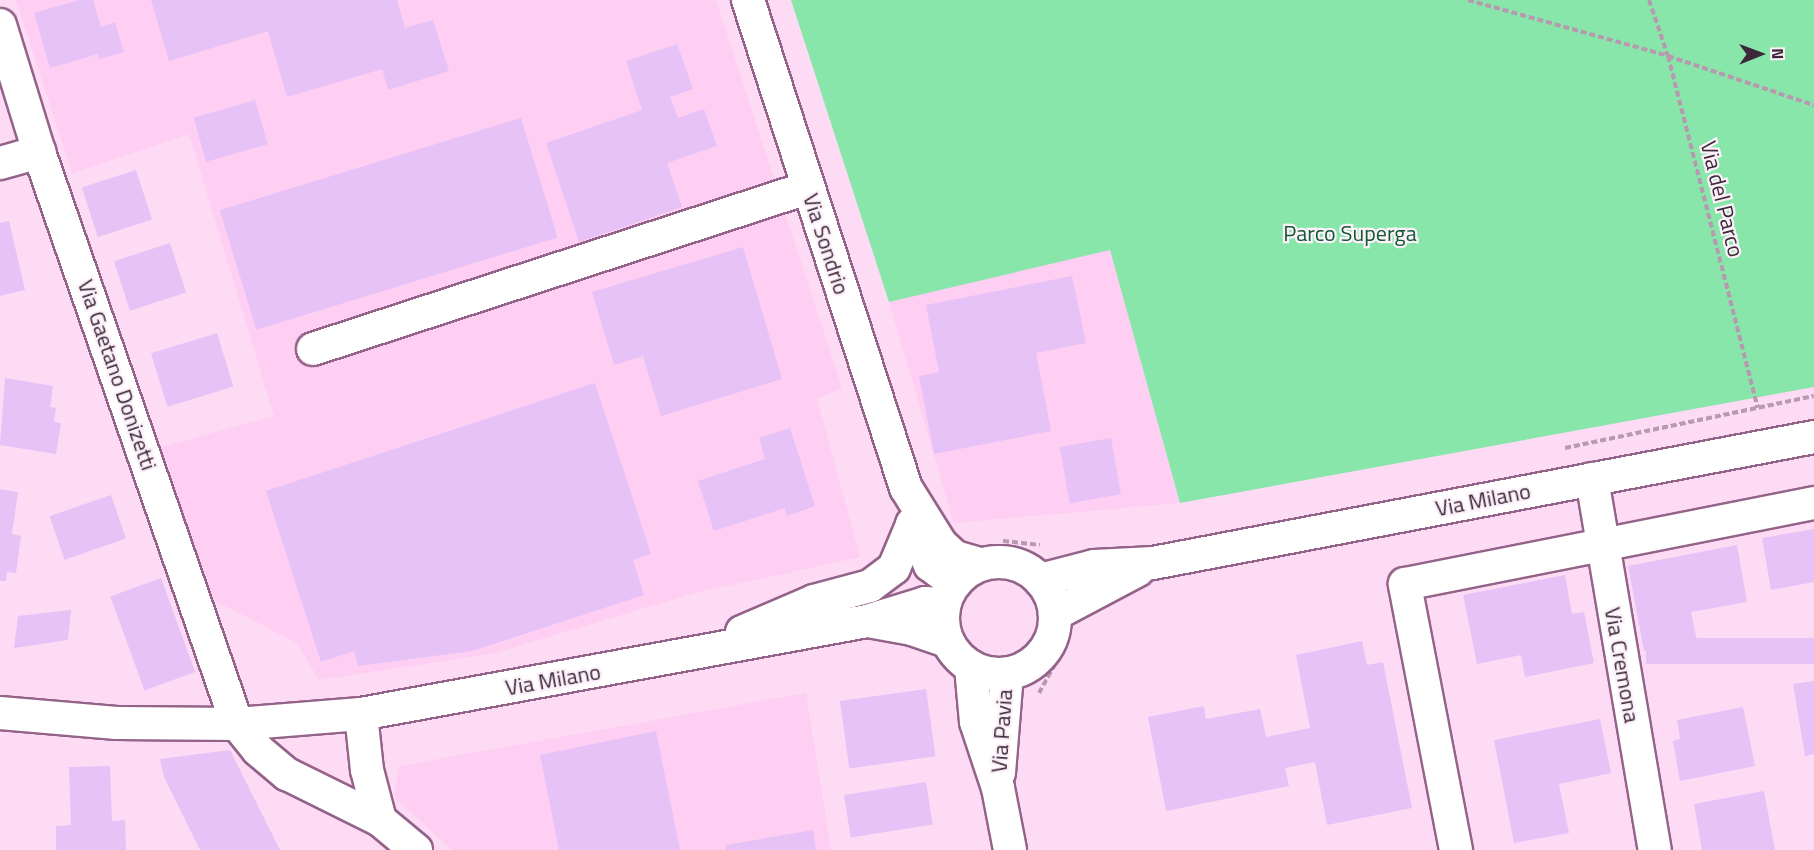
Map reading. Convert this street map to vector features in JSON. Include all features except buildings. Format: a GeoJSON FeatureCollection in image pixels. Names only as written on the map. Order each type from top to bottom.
{"type":"FeatureCollection","features":[{"type":"Feature","properties":{"kind":"street","name":"Via Sondrio"},"geometry":{"type":"LineString","coordinates":[[748,0],[906,488]]}},
{"type":"Feature","properties":{"kind":"street","name":"Via Gaetano Donizetti"},"geometry":{"type":"LineString","coordinates":[[0,25],[39,152],[237,724],[258,750],[287,774],[380,820],[416,850]]}},
{"type":"Feature","properties":{"kind":"street"},"geometry":{"type":"LineString","coordinates":[[0,163],[39,152]]}},
{"type":"Feature","properties":{"kind":"street"},"geometry":{"type":"LineString","coordinates":[[313,349],[807,188]]}},
{"type":"Feature","properties":{"kind":"street","name":"Via Milano"},"geometry":{"type":"LineString","coordinates":[[1153,563],[1814,437]]}},
{"type":"Feature","properties":{"kind":"street","name":"Via Cremona"},"geometry":{"type":"LineString","coordinates":[[1592,479],[1601,543],[1655,850]]}},
{"type":"Feature","properties":{"kind":"street"},"geometry":{"type":"LineString","coordinates":[[906,488],[912,525],[930,565],[949,594]]}},
{"type":"Feature","properties":{"kind":"street"},"geometry":{"type":"LineString","coordinates":[[906,488],[941,544],[955,557],[986,553],[1024,568],[1040,580],[1050,596],[1061,628]]}},
{"type":"Feature","properties":{"kind":"street"},"geometry":{"type":"LineString","coordinates":[[1456,850],[1405,584],[1601,543],[1814,503]]}},
{"type":"Feature","properties":{"kind":"street"},"geometry":{"type":"LineString","coordinates":[[692,655],[814,600],[870,586],[894,568],[912,525]]}},
{"type":"Feature","properties":{"kind":"street"},"geometry":{"type":"LineString","coordinates":[[947,641],[942,620],[949,594],[986,553]]}},
{"type":"Feature","properties":{"kind":"street"},"geometry":{"type":"LineString","coordinates":[[1040,580],[1094,566],[1153,563]]}},
{"type":"Feature","properties":{"kind":"street"},"geometry":{"type":"LineString","coordinates":[[867,621],[912,629],[947,641],[971,667],[1007,674],[1032,663],[1061,628],[1153,563]]}},
{"type":"Feature","properties":{"kind":"street"},"geometry":{"type":"LineString","coordinates":[[867,621],[949,594]]}},
{"type":"Feature","properties":{"kind":"street","name":"Via Milano"},"geometry":{"type":"LineString","coordinates":[[0,713],[117,723],[237,724],[361,714],[692,655],[867,621]]}},
{"type":"Feature","properties":{"kind":"street","name":"Via Pavia"},"geometry":{"type":"LineString","coordinates":[[971,667],[976,722],[998,788],[1010,850]]}},
{"type":"Feature","properties":{"kind":"street","name":"Via Pavia"},"geometry":{"type":"LineString","coordinates":[[998,788],[1007,674]]}},
{"type":"Feature","properties":{"kind":"street"},"geometry":{"type":"LineString","coordinates":[[361,714],[367,770],[380,820]]}},
{"type":"Feature","properties":{"kind":"path"},"geometry":{"type":"LineString","coordinates":[[1468,0],[1668,56],[1814,105]]}},
{"type":"Feature","properties":{"kind":"path","name":"Via del Parco"},"geometry":{"type":"LineString","coordinates":[[1649,0],[1668,56],[1758,407],[1814,396]]}},
{"type":"Feature","properties":{"kind":"path"},"geometry":{"type":"LineString","coordinates":[[986,553],[1050,547]]}},
{"type":"Feature","properties":{"kind":"path"},"geometry":{"type":"LineString","coordinates":[[1034,701],[1061,628]]}},
{"type":"Feature","properties":{"kind":"shaded area"},"geometry":{"type":"Polygon","coordinates":[[[16,0],[716,0],[842,388],[817,399],[860,557],[695,593],[491,654],[319,680],[297,643],[210,598],[162,447],[274,416],[189,134],[72,173],[16,0]]]}},
{"type":"Feature","properties":{"kind":"shaded area"},"geometry":{"type":"Polygon","coordinates":[[[1110,249],[1180,503],[954,523],[889,302],[1110,249]]]}},
{"type":"Feature","properties":{"kind":"shaded area"},"geometry":{"type":"Polygon","coordinates":[[[806,693],[831,850],[452,850],[394,797],[399,766],[806,693]]]}},
{"type":"Feature","properties":{"kind":"green space","name":"Parco Superga"},"geometry":{"type":"Polygon","coordinates":[[[791,0],[1814,0],[1814,387],[1180,503],[1110,250],[889,302],[791,0]]]}}]}
